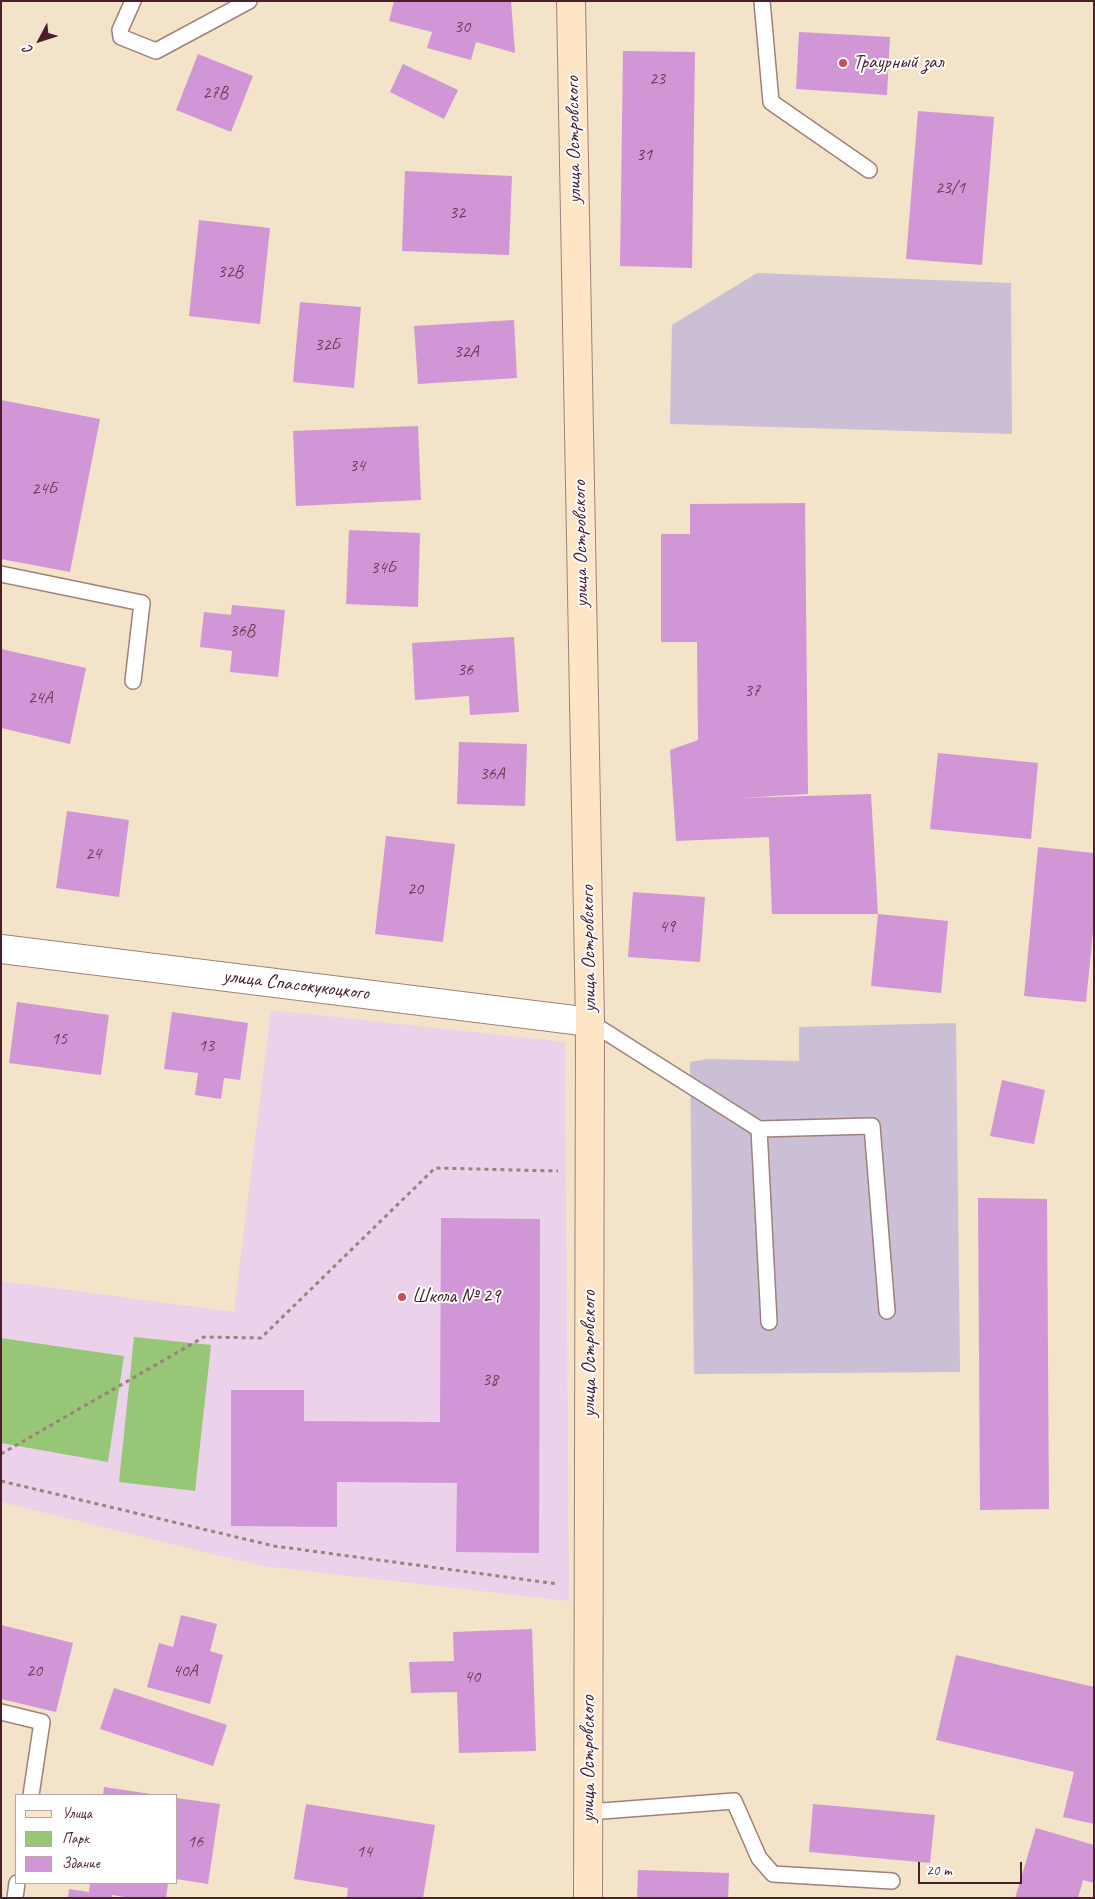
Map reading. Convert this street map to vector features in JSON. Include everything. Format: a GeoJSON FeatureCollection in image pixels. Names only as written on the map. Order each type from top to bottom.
{"type":"FeatureCollection","features":[{"type":"Feature","properties":{"kind":"main road","name":"улица Островского"},"geometry":{"type":"LineString","coordinates":[[571,1],[590,1022],[588,1898]]}},
{"type":"Feature","properties":{"kind":"street","name":"улица Спасокукоцкого"},"geometry":{"type":"LineString","coordinates":[[1,949],[590,1022]]}},
{"type":"Feature","properties":{"kind":"lane"},"geometry":{"type":"LineString","coordinates":[[133,1],[120,30],[121,37],[156,51],[246,2]]}},
{"type":"Feature","properties":{"kind":"lane"},"geometry":{"type":"LineString","coordinates":[[762,1],[771,102],[869,170]]}},
{"type":"Feature","properties":{"kind":"lane"},"geometry":{"type":"LineString","coordinates":[[1,574],[142,603],[133,680]]}},
{"type":"Feature","properties":{"kind":"lane"},"geometry":{"type":"LineString","coordinates":[[590,1022],[759,1129],[872,1126],[887,1310]]}},
{"type":"Feature","properties":{"kind":"lane"},"geometry":{"type":"LineString","coordinates":[[759,1129],[769,1322]]}},
{"type":"Feature","properties":{"kind":"lane"},"geometry":{"type":"LineString","coordinates":[[1,1712],[42,1722],[31,1794]]}},
{"type":"Feature","properties":{"kind":"lane"},"geometry":{"type":"LineString","coordinates":[[589,1812],[734,1801],[759,1858],[773,1874],[892,1882]]}},
{"type":"Feature","properties":{"kind":"lane"},"geometry":{"type":"LineString","coordinates":[[15,1898],[17,1884]]}},
{"type":"Feature","properties":{"kind":"path"},"geometry":{"type":"LineString","coordinates":[[1,1454],[204,1337],[261,1338],[435,1168],[590,1172]]}},
{"type":"Feature","properties":{"kind":"path"},"geometry":{"type":"LineString","coordinates":[[1,1481],[274,1546],[589,1588]]}},
{"type":"Feature","properties":{"kind":"shaded area"},"geometry":{"type":"Polygon","coordinates":[[[757,273],[1011,283],[1012,434],[670,424],[672,325],[757,273]]]}},
{"type":"Feature","properties":{"kind":"shaded area","name":"Школа № 29"},"geometry":{"type":"Polygon","coordinates":[[[271,1010],[565,1042],[569,1601],[262,1566],[1,1502],[1,1281],[234,1312],[271,1010]]]}},
{"type":"Feature","properties":{"kind":"shaded area"},"geometry":{"type":"Polygon","coordinates":[[[956,1023],[960,1372],[694,1374],[690,1062],[708,1059],[799,1061],[799,1027],[956,1023]]]}},
{"type":"Feature","properties":{"kind":"green space"},"geometry":{"type":"Polygon","coordinates":[[[134,1337],[211,1345],[195,1491],[119,1482],[134,1337]]]}},
{"type":"Feature","properties":{"kind":"green space"},"geometry":{"type":"Polygon","coordinates":[[[1,1338],[124,1356],[108,1462],[1,1443],[1,1338]]]}},
{"type":"Feature","properties":{"kind":"building"},"geometry":{"type":"Polygon","coordinates":[[[394,1],[511,1],[515,53],[476,42],[471,60],[427,48],[432,32],[389,21],[394,1]]]}},
{"type":"Feature","properties":{"kind":"building","name":"Траурный зал"},"geometry":{"type":"Polygon","coordinates":[[[799,32],[890,37],[887,95],[796,89],[799,32]]]}},
{"type":"Feature","properties":{"kind":"building"},"geometry":{"type":"Polygon","coordinates":[[[623,51],[695,52],[692,268],[620,266],[623,51]]]}},
{"type":"Feature","properties":{"kind":"building"},"geometry":{"type":"Polygon","coordinates":[[[198,54],[253,76],[231,132],[176,110],[198,54]]]}},
{"type":"Feature","properties":{"kind":"building"},"geometry":{"type":"Polygon","coordinates":[[[403,64],[458,90],[444,119],[390,92],[403,64]]]}},
{"type":"Feature","properties":{"kind":"building"},"geometry":{"type":"Polygon","coordinates":[[[918,111],[994,117],[982,265],[906,259],[918,111]]]}},
{"type":"Feature","properties":{"kind":"building"},"geometry":{"type":"Polygon","coordinates":[[[405,171],[512,176],[509,255],[402,251],[405,171]]]}},
{"type":"Feature","properties":{"kind":"building"},"geometry":{"type":"Polygon","coordinates":[[[199,220],[270,228],[260,324],[189,316],[199,220]]]}},
{"type":"Feature","properties":{"kind":"building"},"geometry":{"type":"Polygon","coordinates":[[[300,302],[361,307],[354,388],[293,382],[300,302]]]}},
{"type":"Feature","properties":{"kind":"building"},"geometry":{"type":"Polygon","coordinates":[[[514,320],[517,378],[418,384],[414,326],[514,320]]]}},
{"type":"Feature","properties":{"kind":"building"},"geometry":{"type":"Polygon","coordinates":[[[1,400],[100,419],[70,572],[1,559],[1,400]]]}},
{"type":"Feature","properties":{"kind":"building"},"geometry":{"type":"Polygon","coordinates":[[[418,426],[421,500],[296,506],[293,431],[418,426]]]}},
{"type":"Feature","properties":{"kind":"building"},"geometry":{"type":"Polygon","coordinates":[[[805,503],[808,794],[741,798],[871,794],[878,914],[772,914],[769,837],[676,841],[670,750],[698,740],[697,642],[661,642],[661,534],[690,534],[690,504],[805,503]]]}},
{"type":"Feature","properties":{"kind":"building"},"geometry":{"type":"Polygon","coordinates":[[[349,530],[420,533],[418,607],[346,604],[349,530]]]}},
{"type":"Feature","properties":{"kind":"building"},"geometry":{"type":"Polygon","coordinates":[[[232,605],[285,610],[278,677],[230,672],[232,651],[200,647],[204,612],[231,615],[232,605]]]}},
{"type":"Feature","properties":{"kind":"building"},"geometry":{"type":"Polygon","coordinates":[[[514,637],[519,712],[470,715],[469,696],[415,700],[412,643],[514,637]]]}},
{"type":"Feature","properties":{"kind":"building"},"geometry":{"type":"Polygon","coordinates":[[[1,649],[86,668],[70,744],[1,728],[1,649]]]}},
{"type":"Feature","properties":{"kind":"building"},"geometry":{"type":"Polygon","coordinates":[[[459,742],[527,744],[525,806],[457,804],[459,742]]]}},
{"type":"Feature","properties":{"kind":"building"},"geometry":{"type":"Polygon","coordinates":[[[938,753],[1038,763],[1031,839],[930,829],[938,753]]]}},
{"type":"Feature","properties":{"kind":"building"},"geometry":{"type":"Polygon","coordinates":[[[67,811],[129,820],[119,897],[56,888],[67,811]]]}},
{"type":"Feature","properties":{"kind":"building"},"geometry":{"type":"Polygon","coordinates":[[[386,836],[455,844],[443,942],[375,934],[386,836]]]}},
{"type":"Feature","properties":{"kind":"building"},"geometry":{"type":"Polygon","coordinates":[[[1038,847],[1094,853],[1094,922],[1086,1002],[1024,996],[1038,847]]]}},
{"type":"Feature","properties":{"kind":"building"},"geometry":{"type":"Polygon","coordinates":[[[633,892],[705,897],[700,962],[628,957],[633,892]]]}},
{"type":"Feature","properties":{"kind":"building"},"geometry":{"type":"Polygon","coordinates":[[[878,914],[948,921],[941,993],[871,986],[878,914]]]}},
{"type":"Feature","properties":{"kind":"building"},"geometry":{"type":"Polygon","coordinates":[[[17,1002],[109,1015],[101,1075],[9,1063],[17,1002]]]}},
{"type":"Feature","properties":{"kind":"building"},"geometry":{"type":"Polygon","coordinates":[[[172,1012],[248,1023],[240,1080],[224,1078],[221,1099],[195,1095],[198,1073],[164,1069],[172,1012]]]}},
{"type":"Feature","properties":{"kind":"building"},"geometry":{"type":"Polygon","coordinates":[[[1002,1080],[1045,1090],[1034,1144],[990,1136],[1002,1080]]]}},
{"type":"Feature","properties":{"kind":"building"},"geometry":{"type":"Polygon","coordinates":[[[978,1198],[1047,1199],[1049,1509],[980,1510],[978,1198]]]}},
{"type":"Feature","properties":{"kind":"building"},"geometry":{"type":"Polygon","coordinates":[[[441,1218],[540,1219],[539,1553],[456,1552],[457,1483],[337,1482],[337,1527],[231,1526],[231,1390],[304,1390],[304,1421],[440,1422],[441,1218]]]}},
{"type":"Feature","properties":{"kind":"building"},"geometry":{"type":"Polygon","coordinates":[[[181,1615],[217,1624],[210,1651],[223,1655],[210,1704],[147,1687],[159,1643],[173,1647],[181,1615]]]}},
{"type":"Feature","properties":{"kind":"building"},"geometry":{"type":"Polygon","coordinates":[[[1,1625],[73,1643],[56,1712],[1,1699],[1,1625]]]}},
{"type":"Feature","properties":{"kind":"building"},"geometry":{"type":"Polygon","coordinates":[[[532,1629],[536,1751],[459,1753],[457,1692],[411,1693],[409,1662],[454,1661],[453,1632],[532,1629]]]}},
{"type":"Feature","properties":{"kind":"building"},"geometry":{"type":"Polygon","coordinates":[[[956,1655],[1094,1687],[1094,1824],[1063,1817],[1074,1772],[936,1740],[956,1655]]]}},
{"type":"Feature","properties":{"kind":"building"},"geometry":{"type":"Polygon","coordinates":[[[114,1688],[227,1725],[213,1766],[100,1729],[114,1688]]]}},
{"type":"Feature","properties":{"kind":"building"},"geometry":{"type":"Polygon","coordinates":[[[104,1787],[151,1794],[103,1794],[104,1787]]]}},
{"type":"Feature","properties":{"kind":"building"},"geometry":{"type":"Polygon","coordinates":[[[178,1798],[220,1804],[208,1884],[178,1879],[178,1798]]]}},
{"type":"Feature","properties":{"kind":"building"},"geometry":{"type":"Polygon","coordinates":[[[306,1804],[435,1825],[423,1898],[347,1898],[348,1888],[294,1879],[306,1804]]]}},
{"type":"Feature","properties":{"kind":"building"},"geometry":{"type":"Polygon","coordinates":[[[813,1804],[935,1815],[930,1863],[809,1852],[813,1804]]]}},
{"type":"Feature","properties":{"kind":"building"},"geometry":{"type":"Polygon","coordinates":[[[1036,1828],[1094,1845],[1094,1883],[1083,1880],[1078,1898],[1015,1898],[1036,1828]]]}},
{"type":"Feature","properties":{"kind":"building"},"geometry":{"type":"Polygon","coordinates":[[[638,1870],[729,1873],[728,1898],[637,1898],[638,1870]]]}},
{"type":"Feature","properties":{"kind":"building"},"geometry":{"type":"Polygon","coordinates":[[[90,1884],[168,1884],[166,1898],[131,1898],[112,1895],[112,1898],[68,1898],[69,1889],[89,1892],[90,1884]]]}},
{"type":"Feature","properties":{"kind":"place","name":"Траурный зал"},"geometry":{"type":"Point","coordinates":[843,63]}},
{"type":"Feature","properties":{"kind":"place","name":"Школа № 29"},"geometry":{"type":"Point","coordinates":[402,1297]}}]}
